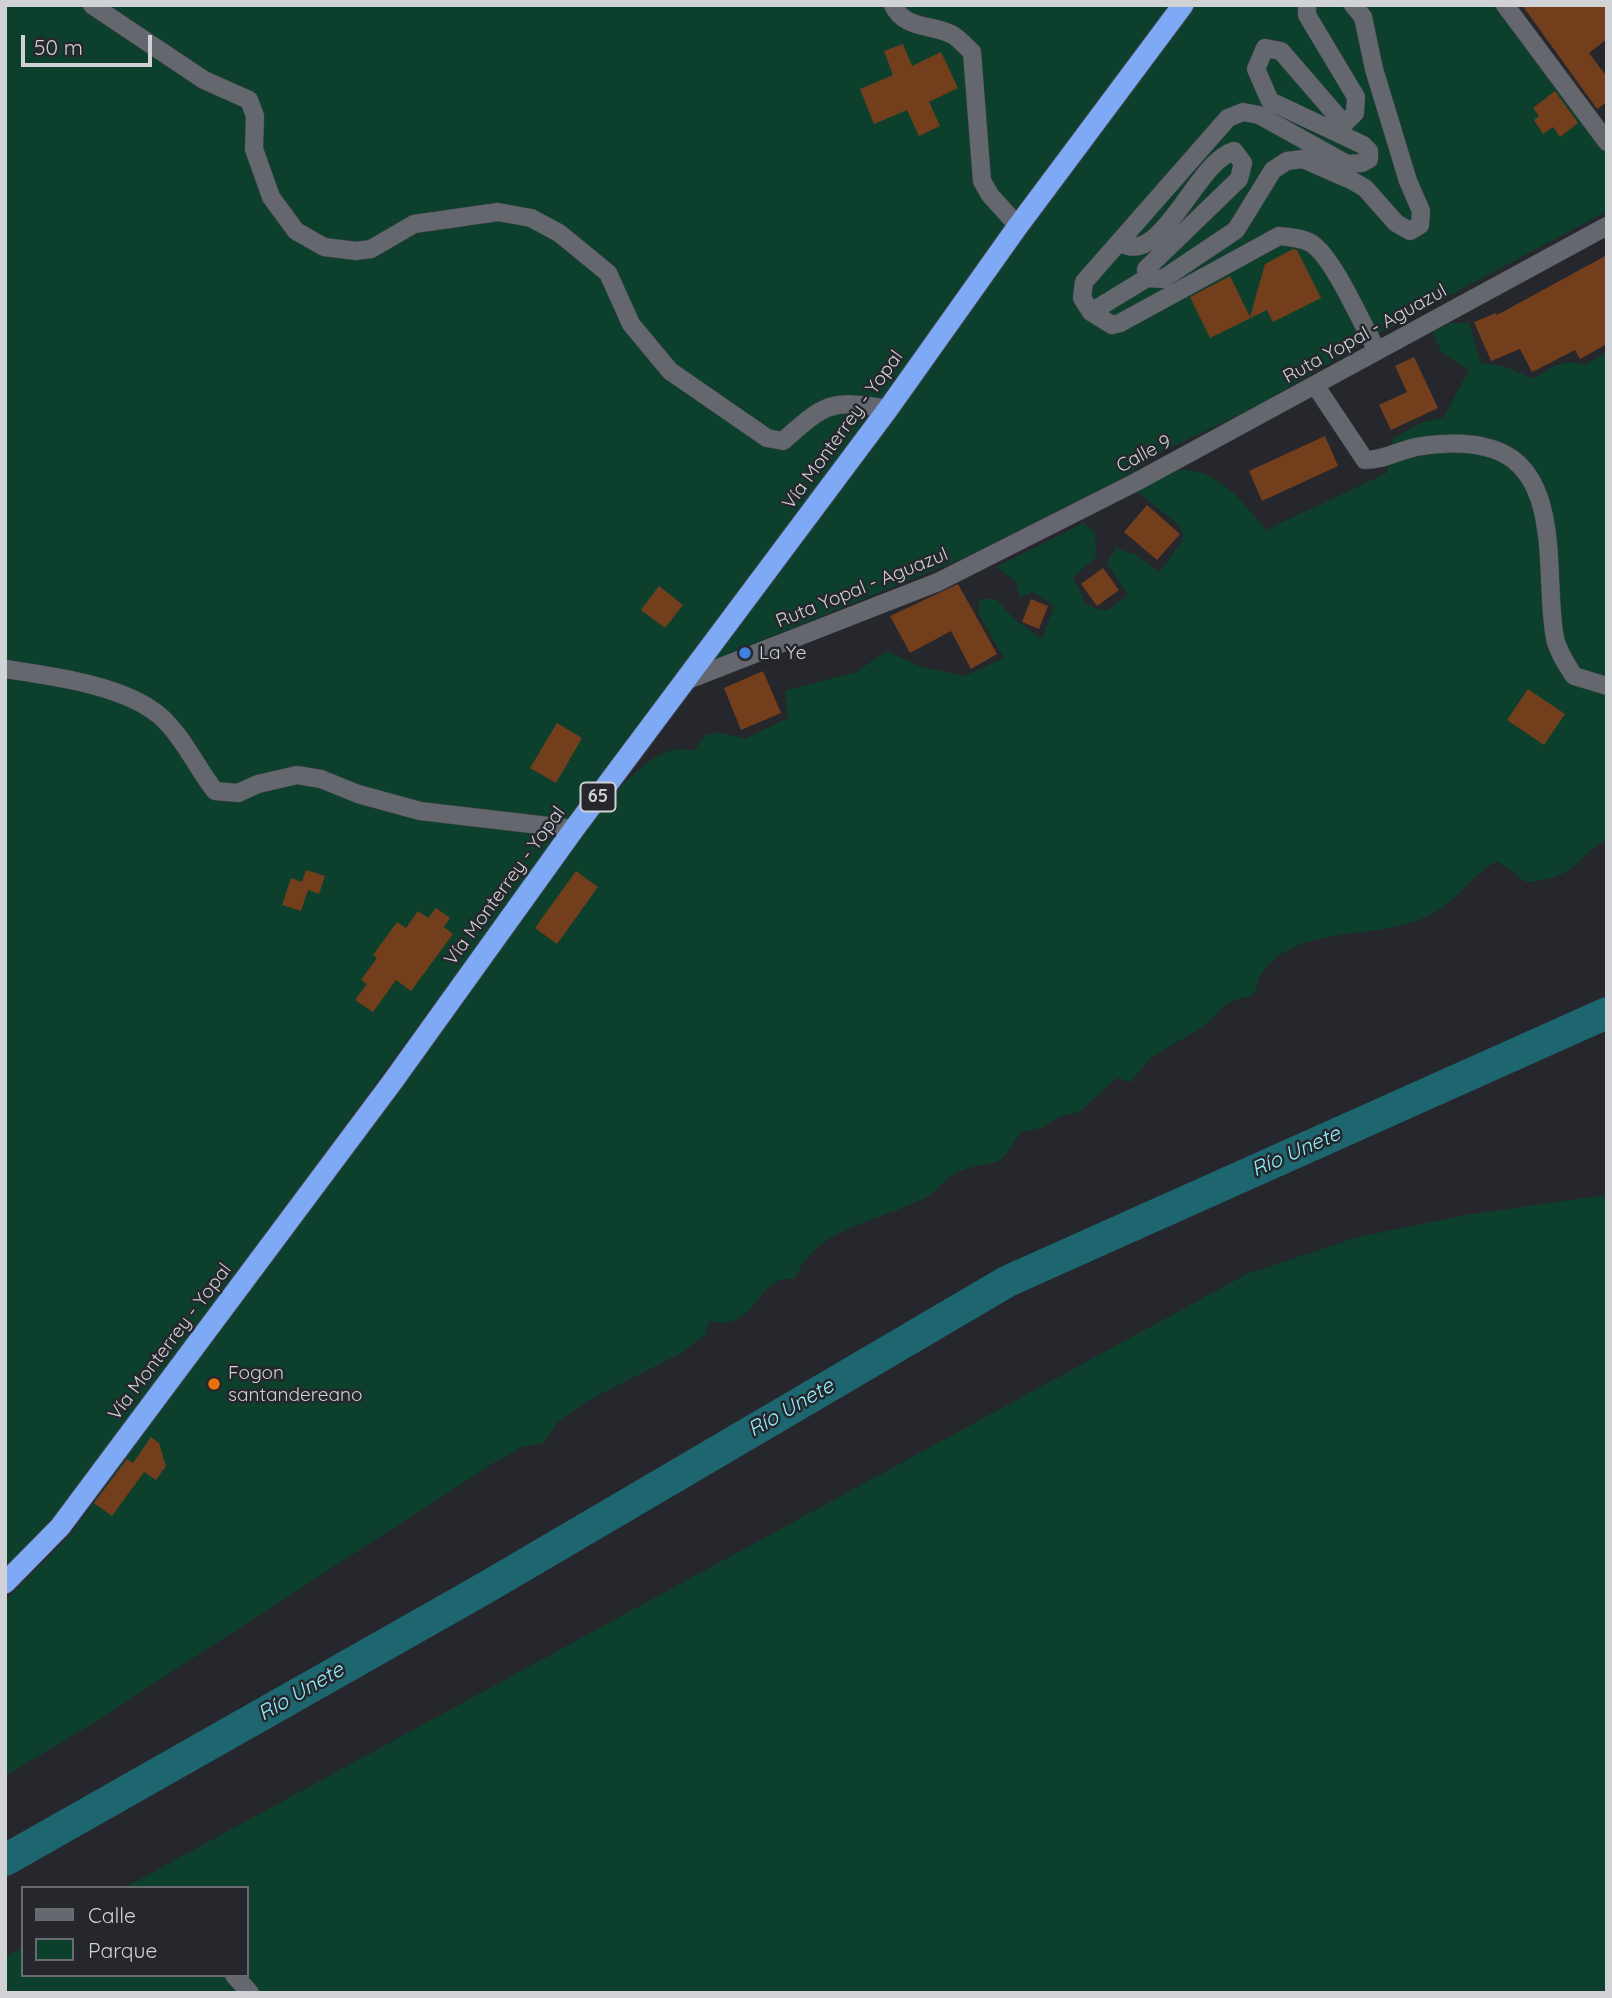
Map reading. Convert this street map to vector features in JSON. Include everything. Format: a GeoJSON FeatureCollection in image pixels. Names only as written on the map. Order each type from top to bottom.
{"type":"FeatureCollection","features":[{"type":"Feature","properties":{"kind":"highway","name":"Vía Monterrey - Yopal"},"geometry":{"type":"LineString","coordinates":[[5,1583],[60,1527],[393,1081],[574,829],[684,682]]}},
{"type":"Feature","properties":{"kind":"street"},"geometry":{"type":"LineString","coordinates":[[92,5],[204,80],[249,100],[255,116],[254,149],[271,197],[296,231],[324,247],[356,251],[371,249],[414,224],[498,212],[531,218],[559,233],[608,272],[631,324],[670,371],[768,438],[783,441],[818,410],[834,405],[849,402],[888,410]]}},
{"type":"Feature","properties":{"kind":"street"},"geometry":{"type":"LineString","coordinates":[[893,5],[897,14],[913,24],[949,33],[972,52],[982,181],[990,195],[1018,226]]}},
{"type":"Feature","properties":{"kind":"street"},"geometry":{"type":"LineString","coordinates":[[684,682],[888,410],[1018,226],[1183,5]]}},
{"type":"Feature","properties":{"kind":"street"},"geometry":{"type":"LineString","coordinates":[[1307,5],[1307,15],[1356,97],[1355,113],[1344,124],[1281,51],[1265,48],[1256,69],[1270,101],[1363,145],[1369,151],[1369,159],[1362,163],[1346,164],[1259,116],[1243,112],[1228,118],[1084,282],[1082,298],[1091,312],[1112,325],[1120,323],[1279,236],[1296,238],[1313,244],[1325,257],[1377,350]]}},
{"type":"Feature","properties":{"kind":"street"},"geometry":{"type":"LineString","coordinates":[[1091,312],[1147,278],[1163,279],[1236,230],[1273,170],[1287,161],[1303,159],[1351,180],[1365,188],[1396,223],[1410,231],[1420,225],[1421,211],[1408,181],[1378,81],[1363,17],[1353,5]]}},
{"type":"Feature","properties":{"kind":"street"},"geometry":{"type":"LineString","coordinates":[[1505,5],[1607,142]]}},
{"type":"Feature","properties":{"kind":"street"},"geometry":{"type":"LineString","coordinates":[[1120,242],[1129,248],[1138,248],[1159,235],[1212,163],[1234,150],[1241,157],[1243,163],[1239,179],[1146,269],[1147,278]]}},
{"type":"Feature","properties":{"kind":"street","name":"Ruta Yopal - Aguazul"},"geometry":{"type":"LineString","coordinates":[[684,682],[938,582],[1136,482],[1607,226]]}},
{"type":"Feature","properties":{"kind":"street"},"geometry":{"type":"LineString","coordinates":[[1315,386],[1365,460],[1380,460],[1416,447],[1456,444],[1487,447],[1517,461],[1531,479],[1541,506],[1548,540],[1555,639],[1574,676],[1607,686]]}},
{"type":"Feature","properties":{"kind":"street"},"geometry":{"type":"LineString","coordinates":[[5,668],[47,675],[135,699],[161,717],[215,791],[238,793],[258,784],[297,775],[321,779],[358,794],[420,811],[574,829]]}},
{"type":"Feature","properties":{"kind":"street"},"geometry":{"type":"LineString","coordinates":[[236,1977],[250,1993]]}},
{"type":"Feature","properties":{"kind":"green space"},"geometry":{"type":"Polygon","coordinates":[[[5,5],[1500,5],[1607,150],[1607,211],[1378,334],[1259,405],[1164,451],[1122,478],[966,557],[675,676],[75,1493],[5,1569],[5,5]]]}},
{"type":"Feature","properties":{"kind":"green space"},"geometry":{"type":"Polygon","coordinates":[[[1452,323],[1469,323],[1481,363],[1503,366],[1534,379],[1558,365],[1570,362],[1584,365],[1607,352],[1607,840],[1570,869],[1552,878],[1526,882],[1498,861],[1426,917],[1385,929],[1318,939],[1280,955],[1263,972],[1254,994],[1226,1004],[1207,1024],[1150,1058],[1131,1082],[1117,1078],[1079,1112],[1061,1116],[1041,1128],[1020,1132],[999,1160],[957,1173],[928,1196],[834,1236],[818,1247],[805,1261],[795,1279],[784,1279],[769,1287],[742,1316],[734,1321],[709,1321],[705,1335],[679,1354],[587,1401],[557,1423],[544,1443],[522,1447],[495,1462],[90,1725],[5,1776],[5,1601],[70,1535],[587,824],[627,781],[662,754],[673,750],[695,750],[704,736],[719,732],[744,739],[788,718],[785,691],[856,672],[887,651],[919,666],[964,676],[1004,658],[978,613],[980,599],[996,599],[1014,619],[1042,639],[1055,606],[1032,592],[1020,598],[1016,582],[996,567],[1084,523],[1095,533],[1096,557],[1073,577],[1086,605],[1107,611],[1128,595],[1107,563],[1116,548],[1138,556],[1159,572],[1183,540],[1181,527],[1136,490],[1171,472],[1195,471],[1208,475],[1230,490],[1266,530],[1387,473],[1393,438],[1424,422],[1444,417],[1469,370],[1441,352],[1433,331],[1452,323]]]}},
{"type":"Feature","properties":{"kind":"green space"},"geometry":{"type":"Polygon","coordinates":[[[1607,1195],[1607,1993],[5,1993],[5,1958],[21,1948],[21,1977],[248,1977],[248,1886],[128,1886],[1247,1274],[1358,1237],[1472,1214],[1607,1195]]]}},
{"type":"Feature","properties":{"kind":"building"},"geometry":{"type":"Polygon","coordinates":[[[1522,5],[1607,5],[1607,39],[1589,53],[1607,77],[1607,102],[1597,109],[1522,5]]]}},
{"type":"Feature","properties":{"kind":"building"},"geometry":{"type":"Polygon","coordinates":[[[903,44],[912,66],[941,52],[958,88],[929,102],[940,126],[919,136],[907,110],[874,124],[860,89],[893,75],[884,51],[903,44]]]}},
{"type":"Feature","properties":{"kind":"building"},"geometry":{"type":"Polygon","coordinates":[[[1555,91],[1578,123],[1560,137],[1553,127],[1543,134],[1534,120],[1539,116],[1533,108],[1555,91]]]}},
{"type":"Feature","properties":{"kind":"building"},"geometry":{"type":"Polygon","coordinates":[[[1293,249],[1297,250],[1321,298],[1273,322],[1267,310],[1210,338],[1190,297],[1230,276],[1250,317],[1265,264],[1293,249]]]}},
{"type":"Feature","properties":{"kind":"building"},"geometry":{"type":"Polygon","coordinates":[[[1607,255],[1607,344],[1580,359],[1575,350],[1532,372],[1520,349],[1491,361],[1474,322],[1496,313],[1497,315],[1607,255]]]}},
{"type":"Feature","properties":{"kind":"building"},"geometry":{"type":"Polygon","coordinates":[[[1414,357],[1438,408],[1391,430],[1379,405],[1407,392],[1395,366],[1414,357]]]}},
{"type":"Feature","properties":{"kind":"building"},"geometry":{"type":"Polygon","coordinates":[[[1325,436],[1338,466],[1262,501],[1249,471],[1325,436]]]}},
{"type":"Feature","properties":{"kind":"building"},"geometry":{"type":"Polygon","coordinates":[[[1147,505],[1180,534],[1157,560],[1124,532],[1147,505]]]}},
{"type":"Feature","properties":{"kind":"building"},"geometry":{"type":"Polygon","coordinates":[[[1103,568],[1119,590],[1097,606],[1081,584],[1103,568]]]}},
{"type":"Feature","properties":{"kind":"building"},"geometry":{"type":"Polygon","coordinates":[[[958,584],[997,654],[971,669],[951,631],[910,653],[890,616],[958,584]]]}},
{"type":"Feature","properties":{"kind":"building"},"geometry":{"type":"Polygon","coordinates":[[[659,586],[683,605],[665,628],[641,610],[659,586]]]}},
{"type":"Feature","properties":{"kind":"building"},"geometry":{"type":"Polygon","coordinates":[[[1031,599],[1048,606],[1039,629],[1022,622],[1031,599]]]}},
{"type":"Feature","properties":{"kind":"building"},"geometry":{"type":"Polygon","coordinates":[[[763,671],[781,713],[741,730],[724,688],[763,671]]]}},
{"type":"Feature","properties":{"kind":"building"},"geometry":{"type":"Polygon","coordinates":[[[1528,689],[1565,714],[1544,745],[1507,720],[1528,689]]]}},
{"type":"Feature","properties":{"kind":"building"},"geometry":{"type":"Polygon","coordinates":[[[557,723],[582,738],[556,783],[530,768],[557,723]]]}},
{"type":"Feature","properties":{"kind":"building"},"geometry":{"type":"Polygon","coordinates":[[[306,870],[325,876],[319,894],[308,890],[301,911],[282,905],[291,878],[302,882],[306,870]]]}},
{"type":"Feature","properties":{"kind":"building"},"geometry":{"type":"Polygon","coordinates":[[[576,871],[598,887],[557,944],[535,928],[576,871]]]}},
{"type":"Feature","properties":{"kind":"building"},"geometry":{"type":"Polygon","coordinates":[[[436,908],[450,918],[444,927],[453,934],[411,991],[396,980],[373,1012],[355,1000],[367,984],[361,980],[377,958],[373,955],[397,922],[406,928],[418,911],[428,918],[436,908]]]}},
{"type":"Feature","properties":{"kind":"building"},"geometry":{"type":"Polygon","coordinates":[[[151,1437],[159,1443],[166,1466],[156,1480],[144,1472],[112,1516],[94,1503],[127,1459],[133,1463],[151,1437]]]}},
{"type":"Feature","properties":{"kind":"waterway","name":"Río Unete"},"geometry":{"type":"LineString","coordinates":[[5,1860],[485,1588],[1008,1281],[1607,1013]]}},
{"type":"Feature","properties":{"kind":"place","name":"La Ye"},"geometry":{"type":"Point","coordinates":[745,653]}},
{"type":"Feature","properties":{"kind":"place","name":"Fogon santandereano"},"geometry":{"type":"Point","coordinates":[214,1384]}}]}
